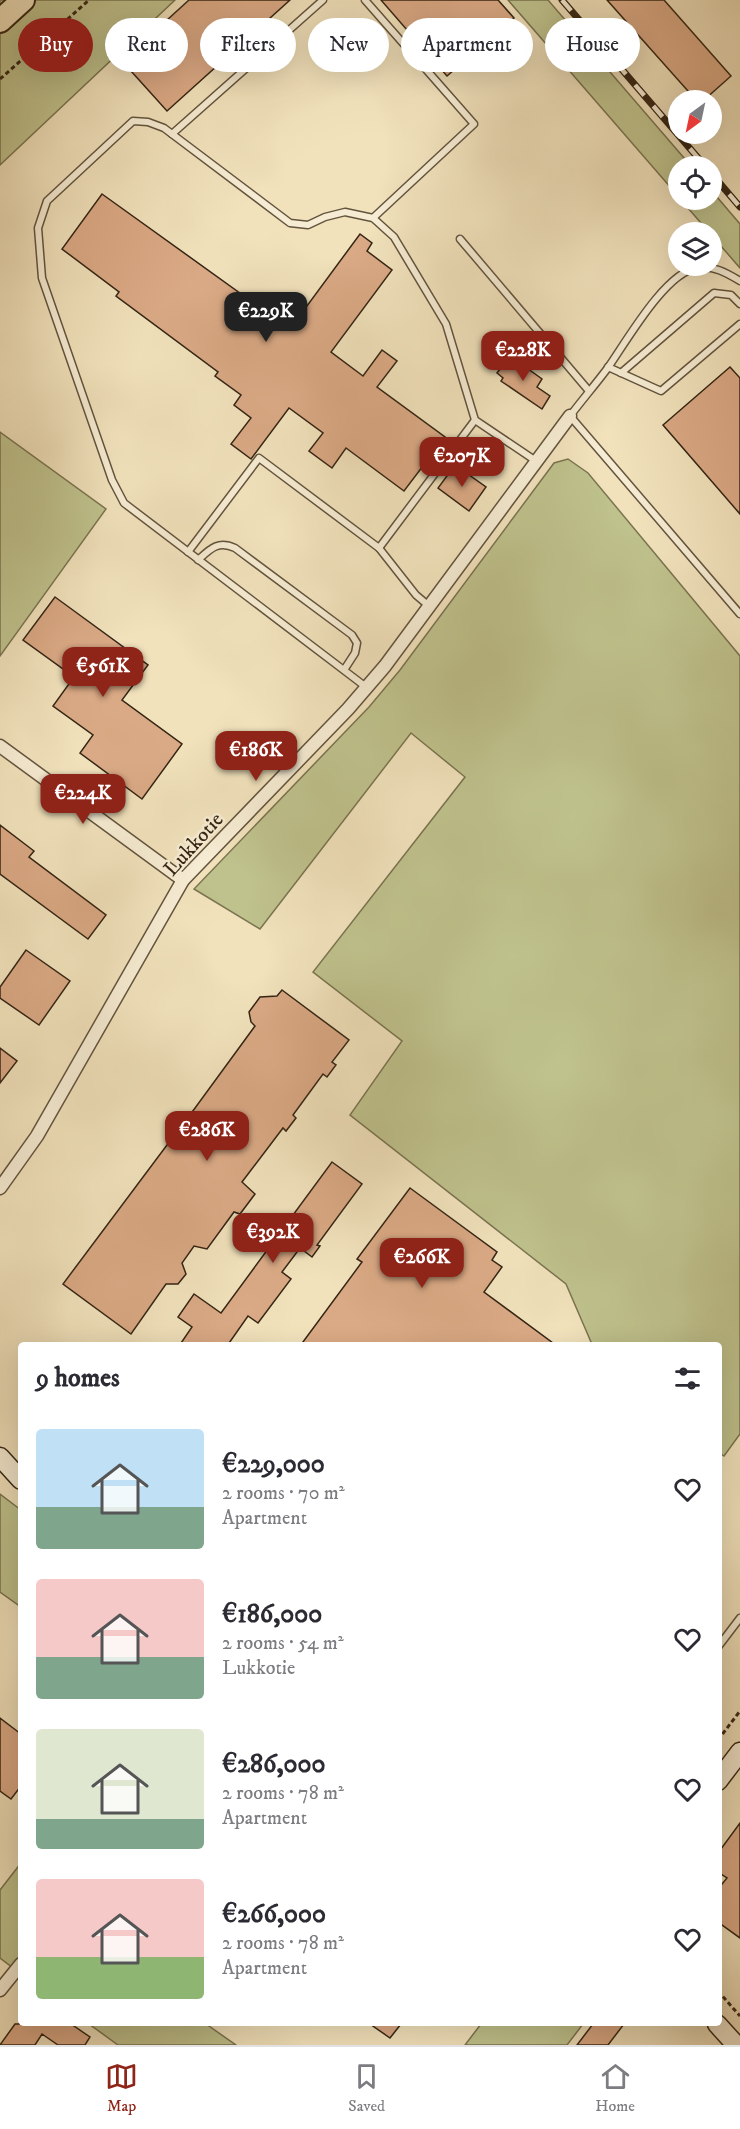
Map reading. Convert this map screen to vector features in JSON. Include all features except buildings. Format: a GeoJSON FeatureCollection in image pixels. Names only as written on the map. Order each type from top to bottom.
{"type":"FeatureCollection","features":[{"type":"Feature","properties":{"kind":"highway"},"geometry":{"type":"LineString","coordinates":[[0,21],[23,0]]}},
{"type":"Feature","properties":{"kind":"main road"},"geometry":{"type":"LineString","coordinates":[[0,1457],[18,1478]]}},
{"type":"Feature","properties":{"kind":"main road"},"geometry":{"type":"LineString","coordinates":[[0,1477],[18,1481]]}},
{"type":"Feature","properties":{"kind":"main road"},"geometry":{"type":"LineString","coordinates":[[722,1776],[740,1752]]}},
{"type":"Feature","properties":{"kind":"main road"},"geometry":{"type":"LineString","coordinates":[[719,2026],[736,2045]]}},
{"type":"Feature","properties":{"kind":"street","name":"Lukkotie"},"geometry":{"type":"LineString","coordinates":[[0,1188],[37,1136],[183,880],[367,688],[570,416]]}},
{"type":"Feature","properties":{"kind":"street"},"geometry":{"type":"LineString","coordinates":[[0,746],[183,880]]}},
{"type":"Feature","properties":{"kind":"street"},"geometry":{"type":"LineString","coordinates":[[0,1990],[18,1968]]}},
{"type":"Feature","properties":{"kind":"lane"},"geometry":{"type":"LineString","coordinates":[[172,134],[323,0]]}},
{"type":"Feature","properties":{"kind":"lane"},"geometry":{"type":"LineString","coordinates":[[364,0],[474,124],[373,218]]}},
{"type":"Feature","properties":{"kind":"lane"},"geometry":{"type":"LineString","coordinates":[[367,688],[124,503],[112,480],[42,278],[38,228],[47,201],[133,121],[148,122],[164,128],[290,223],[308,225],[325,217],[345,212],[373,218],[394,237],[447,324],[475,420],[536,462]]}},
{"type":"Feature","properties":{"kind":"lane"},"geometry":{"type":"LineString","coordinates":[[460,239],[589,392]]}},
{"type":"Feature","properties":{"kind":"lane"},"geometry":{"type":"LineString","coordinates":[[740,281],[723,270],[697,268],[681,275],[668,285],[570,416],[740,614]]}},
{"type":"Feature","properties":{"kind":"lane"},"geometry":{"type":"LineString","coordinates":[[621,374],[714,293],[731,296],[740,304]]}},
{"type":"Feature","properties":{"kind":"lane"},"geometry":{"type":"LineString","coordinates":[[608,368],[661,391],[740,324]]}},
{"type":"Feature","properties":{"kind":"lane"},"geometry":{"type":"LineString","coordinates":[[379,548],[475,420]]}},
{"type":"Feature","properties":{"kind":"lane"},"geometry":{"type":"LineString","coordinates":[[188,552],[259,458],[379,548],[416,596],[429,606]]}},
{"type":"Feature","properties":{"kind":"lane"},"geometry":{"type":"LineString","coordinates":[[198,560],[214,546],[222,544],[235,548],[352,635],[357,643],[355,652],[344,670]]}},
{"type":"Feature","properties":{"kind":"lane"},"geometry":{"type":"LineString","coordinates":[[722,1642],[740,1618]]}},
{"type":"Feature","properties":{"kind":"path"},"geometry":{"type":"LineString","coordinates":[[0,79],[89,0]]}},
{"type":"Feature","properties":{"kind":"path"},"geometry":{"type":"LineString","coordinates":[[722,1735],[740,1711]]}},
{"type":"Feature","properties":{"kind":"path"},"geometry":{"type":"LineString","coordinates":[[722,1995],[740,2016]]}},
{"type":"Feature","properties":{"kind":"green space"},"geometry":{"type":"Polygon","coordinates":[[[0,0],[175,0],[156,18],[105,18],[105,66],[0,165],[0,0]]]}},
{"type":"Feature","properties":{"kind":"green space"},"geometry":{"type":"Polygon","coordinates":[[[508,0],[548,0],[564,18],[545,18],[545,43],[533,29],[533,18],[524,18],[508,0]]]}},
{"type":"Feature","properties":{"kind":"green space"},"geometry":{"type":"Polygon","coordinates":[[[570,72],[610,72],[668,139],[668,144],[672,144],[682,156],[668,156],[668,184],[570,72]]]}},
{"type":"Feature","properties":{"kind":"green space"},"geometry":{"type":"Polygon","coordinates":[[[722,203],[740,224],[740,268],[722,247],[722,222],[700,222],[690,210],[722,210],[722,203]]]}},
{"type":"Feature","properties":{"kind":"green space"},"geometry":{"type":"Polygon","coordinates":[[[0,432],[106,509],[0,656],[0,432]]]}},
{"type":"Feature","properties":{"kind":"green space"},"geometry":{"type":"Polygon","coordinates":[[[568,459],[588,473],[740,656],[740,1434],[724,1456],[722,1455],[722,1342],[591,1342],[566,1284],[350,1115],[402,1041],[313,972],[465,777],[411,733],[260,929],[194,889],[369,707],[400,670],[554,463],[568,459]]]}},
{"type":"Feature","properties":{"kind":"green space"},"geometry":{"type":"Polygon","coordinates":[[[0,1494],[18,1508],[18,1605],[0,1592],[0,1494]]]}},
{"type":"Feature","properties":{"kind":"green space"},"geometry":{"type":"Polygon","coordinates":[[[18,1867],[18,1972],[0,1958],[0,1890],[18,1867]]]}},
{"type":"Feature","properties":{"kind":"green space"},"geometry":{"type":"Polygon","coordinates":[[[92,2026],[209,2026],[236,2045],[118,2045],[92,2026]]]}},
{"type":"Feature","properties":{"kind":"green space"},"geometry":{"type":"Polygon","coordinates":[[[479,2026],[581,2026],[567,2045],[465,2045],[479,2026]]]}},
{"type":"Feature","properties":{"kind":"railway"},"geometry":{"type":"LineString","coordinates":[[562,0],[696,156]]}},
{"type":"Feature","properties":{"kind":"railway"},"geometry":{"type":"LineString","coordinates":[[722,186],[740,207]]}}]}
